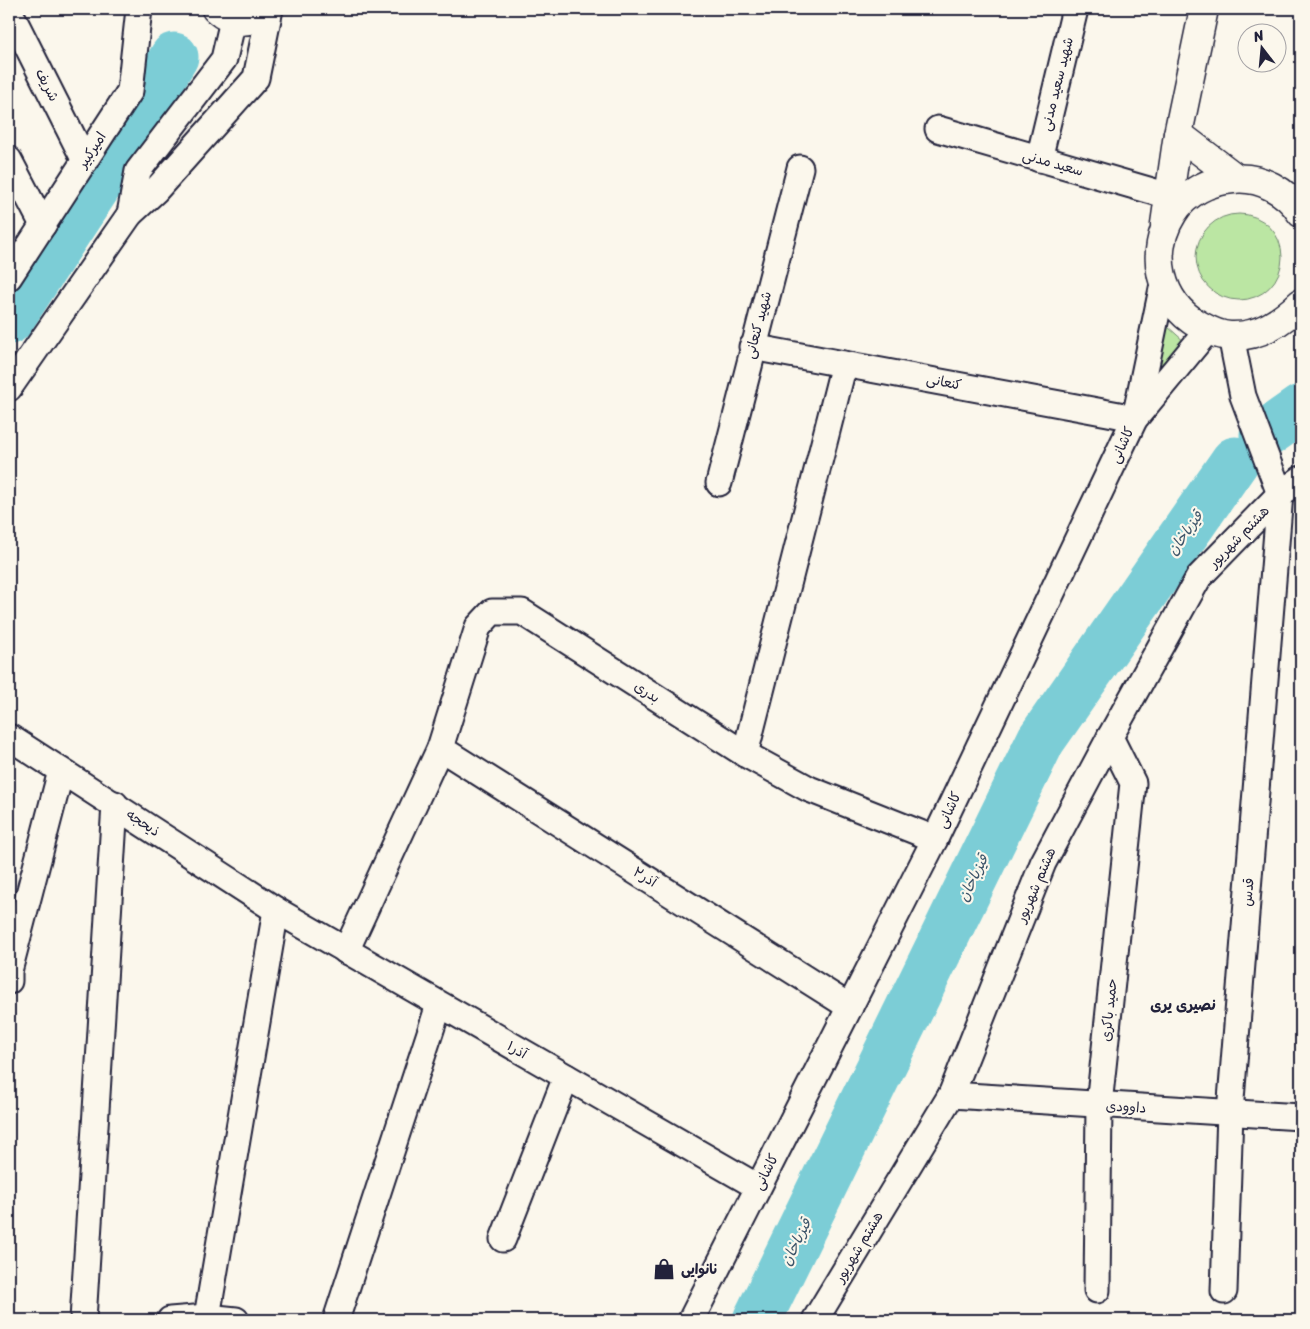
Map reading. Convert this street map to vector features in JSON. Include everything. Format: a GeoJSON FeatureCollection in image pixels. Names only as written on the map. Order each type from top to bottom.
{"type":"FeatureCollection","features":[{"type":"Feature","properties":{"kind":"main road"},"geometry":{"type":"LineString","coordinates":[[225,14],[244,21],[256,18],[269,9]]}},
{"type":"Feature","properties":{"kind":"main road"},"geometry":{"type":"LineString","coordinates":[[1204,9],[1178,134],[1165,225],[1160,245],[1159,264],[1163,284],[1174,303],[1189,319],[1219,333],[1260,332],[1283,320],[1301,303]]}},
{"type":"Feature","properties":{"kind":"main road"},"geometry":{"type":"LineString","coordinates":[[1178,134],[1236,178]]}},
{"type":"Feature","properties":{"kind":"main road"},"geometry":{"type":"LineString","coordinates":[[1165,225],[1177,207],[1194,192],[1214,182],[1236,178],[1258,181],[1278,189],[1299,207]]}},
{"type":"Feature","properties":{"kind":"street","name":"امیرکبیر"},"geometry":{"type":"LineString","coordinates":[[9,278],[130,91],[139,9]]}},
{"type":"Feature","properties":{"kind":"street"},"geometry":{"type":"LineString","coordinates":[[9,388],[130,214],[156,190],[256,78],[269,9]]}},
{"type":"Feature","properties":{"kind":"street","name":"شهید سعید مدنی"},"geometry":{"type":"LineString","coordinates":[[1039,159],[1075,9]]}},
{"type":"Feature","properties":{"kind":"street","name":"شریف"},"geometry":{"type":"LineString","coordinates":[[9,10],[85,161]]}},
{"type":"Feature","properties":{"kind":"street"},"geometry":{"type":"LineString","coordinates":[[130,214],[138,171],[224,59],[225,14]]}},
{"type":"Feature","properties":{"kind":"street","name":"سعید مدنی"},"geometry":{"type":"LineString","coordinates":[[938,129],[1169,196]]}},
{"type":"Feature","properties":{"kind":"street"},"geometry":{"type":"LineString","coordinates":[[9,160],[43,225]]}},
{"type":"Feature","properties":{"kind":"street","name":"شهید کنعانی"},"geometry":{"type":"LineString","coordinates":[[719,483],[752,347],[800,168]]}},
{"type":"Feature","properties":{"kind":"street","name":"کاشانی"},"geometry":{"type":"LineString","coordinates":[[691,1320],[935,839],[1135,418],[1163,284]]}},
{"type":"Feature","properties":{"kind":"street"},"geometry":{"type":"LineString","coordinates":[[1135,418],[1219,333],[1280,494]]}},
{"type":"Feature","properties":{"kind":"street","name":"کنعانی"},"geometry":{"type":"LineString","coordinates":[[752,347],[1135,418]]}},
{"type":"Feature","properties":{"kind":"street"},"geometry":{"type":"LineString","coordinates":[[745,754],[844,364]]}},
{"type":"Feature","properties":{"kind":"street","name":"هشتم شهریور"},"geometry":{"type":"LineString","coordinates":[[815,1320],[951,1095],[1043,863],[1110,737],[1199,577],[1280,494],[1301,480]]}},
{"type":"Feature","properties":{"kind":"street","name":"قدس"},"geometry":{"type":"LineString","coordinates":[[1224,1291],[1230,1112],[1280,494]]}},
{"type":"Feature","properties":{"kind":"street","name":"بدری"},"geometry":{"type":"LineString","coordinates":[[346,951],[440,748],[478,627],[492,612],[522,612],[745,754],[809,789],[935,839]]}},
{"type":"Feature","properties":{"kind":"street","name":"ذیحجه"},"geometry":{"type":"LineString","coordinates":[[9,737],[276,910]]}},
{"type":"Feature","properties":{"kind":"street","name":"حمید باکری"},"geometry":{"type":"LineString","coordinates":[[1097,1290],[1100,1105],[1133,783],[1110,737]]}},
{"type":"Feature","properties":{"kind":"street","name":"آذر۲"},"geometry":{"type":"LineString","coordinates":[[440,748],[850,1007]]}},
{"type":"Feature","properties":{"kind":"street"},"geometry":{"type":"LineString","coordinates":[[9,981],[9,971],[61,771]]}},
{"type":"Feature","properties":{"kind":"street"},"geometry":{"type":"LineString","coordinates":[[83,1320],[114,804]]}},
{"type":"Feature","properties":{"kind":"street"},"geometry":{"type":"LineString","coordinates":[[207,1316],[276,910]]}},
{"type":"Feature","properties":{"kind":"street","name":"آذر۱"},"geometry":{"type":"LineString","coordinates":[[276,910],[758,1188]]}},
{"type":"Feature","properties":{"kind":"street"},"geometry":{"type":"LineString","coordinates":[[336,1320],[438,1005]]}},
{"type":"Feature","properties":{"kind":"street"},"geometry":{"type":"LineString","coordinates":[[503,1239],[566,1078]]}},
{"type":"Feature","properties":{"kind":"street","name":"داوودی"},"geometry":{"type":"LineString","coordinates":[[951,1095],[1301,1117]]}},
{"type":"Feature","properties":{"kind":"street"},"geometry":{"type":"LineString","coordinates":[[170,1320],[207,1316],[236,1320]]}},
{"type":"Feature","properties":{"kind":"green space"},"geometry":{"type":"Polygon","coordinates":[[[1239,214],[1256,217],[1270,226],[1279,240],[1282,257],[1279,274],[1270,288],[1256,297],[1239,300],[1222,297],[1208,288],[1199,274],[1196,257],[1199,240],[1208,226],[1222,217],[1239,214]]]}},
{"type":"Feature","properties":{"kind":"green space"},"geometry":{"type":"Polygon","coordinates":[[[1167,326],[1186,343],[1147,388],[1167,326]]]}},
{"type":"Feature","properties":{"kind":"waterway"},"geometry":{"type":"LineString","coordinates":[[9,320],[98,184],[174,57]]}},
{"type":"Feature","properties":{"kind":"waterway","name":"قیزباخان"},"geometry":{"type":"LineString","coordinates":[[1264,435],[1301,409]]}},
{"type":"Feature","properties":{"kind":"waterway","name":"قیزباخان"},"geometry":{"type":"LineString","coordinates":[[757,1320],[1041,740],[1235,461]]}},
{"type":"Feature","properties":{"kind":"place","name":"نانوایی"},"geometry":{"type":"Point","coordinates":[664,1269]}},
{"type":"Feature","properties":{"kind":"district","name":"نصیری یری"},"geometry":{"type":"Point","coordinates":[1183,1005]}}]}
